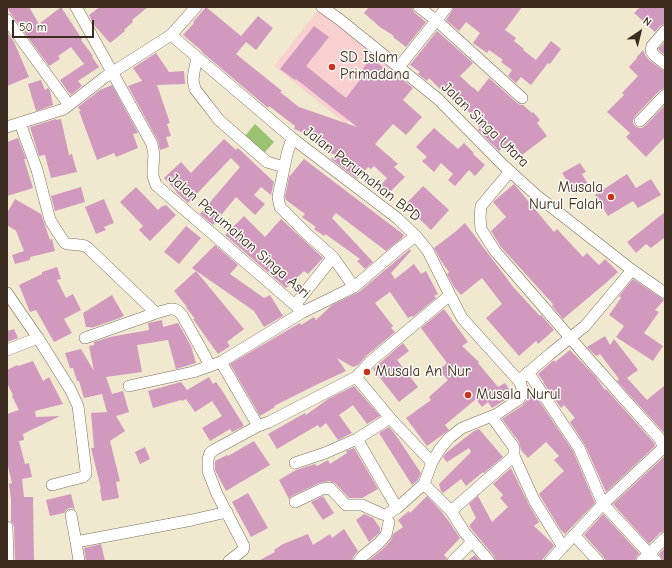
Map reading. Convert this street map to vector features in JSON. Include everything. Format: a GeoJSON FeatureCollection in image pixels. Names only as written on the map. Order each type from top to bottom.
{"type":"FeatureCollection","features":[{"type":"Feature","properties":{"kind":"street","name":"Jalan Perumahan Singa Asri"},"geometry":{"type":"LineString","coordinates":[[76,7],[152,144],[154,155],[153,176],[156,186],[299,309]]}},
{"type":"Feature","properties":{"kind":"street"},"geometry":{"type":"LineString","coordinates":[[7,127],[64,109],[113,72],[171,35],[196,7]]}},
{"type":"Feature","properties":{"kind":"street","name":"Jalan Singa Utara"},"geometry":{"type":"LineString","coordinates":[[322,7],[438,99],[503,165],[536,195],[632,270],[665,293]]}},
{"type":"Feature","properties":{"kind":"street"},"geometry":{"type":"LineString","coordinates":[[419,7],[522,98]]}},
{"type":"Feature","properties":{"kind":"street"},"geometry":{"type":"LineString","coordinates":[[399,67],[448,7]]}},
{"type":"Feature","properties":{"kind":"street"},"geometry":{"type":"LineString","coordinates":[[7,20],[69,105]]}},
{"type":"Feature","properties":{"kind":"street"},"geometry":{"type":"LineString","coordinates":[[665,30],[652,46],[651,51],[665,64]]}},
{"type":"Feature","properties":{"kind":"street","name":"Jalan Perumahan BPD"},"geometry":{"type":"LineString","coordinates":[[171,35],[292,138],[397,218],[416,236],[428,251],[462,318],[519,381]]}},
{"type":"Feature","properties":{"kind":"street"},"geometry":{"type":"LineString","coordinates":[[197,58],[193,80],[195,89],[219,120],[267,162],[284,167]]}},
{"type":"Feature","properties":{"kind":"street"},"geometry":{"type":"LineString","coordinates":[[640,121],[665,95]]}},
{"type":"Feature","properties":{"kind":"street"},"geometry":{"type":"LineString","coordinates":[[20,123],[38,170],[50,220],[62,239],[68,244],[80,245],[88,248],[156,313]]}},
{"type":"Feature","properties":{"kind":"street"},"geometry":{"type":"LineString","coordinates":[[292,138],[287,154],[278,198],[280,207],[333,257],[354,287]]}},
{"type":"Feature","properties":{"kind":"street"},"geometry":{"type":"LineString","coordinates":[[507,175],[481,206],[481,228],[495,251],[663,443],[662,450],[604,504],[550,561]]}},
{"type":"Feature","properties":{"kind":"street"},"geometry":{"type":"LineString","coordinates":[[129,386],[193,372],[209,365],[221,362],[299,309],[354,287],[416,236]]}},
{"type":"Feature","properties":{"kind":"street"},"geometry":{"type":"LineString","coordinates":[[299,309],[333,257]]}},
{"type":"Feature","properties":{"kind":"street"},"geometry":{"type":"LineString","coordinates":[[295,502],[322,489],[330,488],[346,505],[362,505],[386,515],[397,508],[424,484],[432,462],[449,438],[462,428],[492,417],[518,400],[523,393],[519,381],[530,375],[585,326],[632,270]]}},
{"type":"Feature","properties":{"kind":"street"},"geometry":{"type":"LineString","coordinates":[[7,293],[38,338],[70,389],[78,406],[86,474],[83,477],[52,485]]}},
{"type":"Feature","properties":{"kind":"street"},"geometry":{"type":"LineString","coordinates":[[229,561],[243,550],[244,546],[217,494],[208,471],[207,465],[210,454],[214,450],[258,426],[269,422],[356,377],[371,361],[450,295]]}},
{"type":"Feature","properties":{"kind":"street"},"geometry":{"type":"LineString","coordinates":[[85,338],[156,313],[174,309],[182,315],[209,365]]}},
{"type":"Feature","properties":{"kind":"street"},"geometry":{"type":"LineString","coordinates":[[7,350],[38,338]]}},
{"type":"Feature","properties":{"kind":"street"},"geometry":{"type":"LineString","coordinates":[[221,362],[258,426]]}},
{"type":"Feature","properties":{"kind":"street"},"geometry":{"type":"LineString","coordinates":[[530,375],[579,448],[604,504],[649,558],[665,538]]}},
{"type":"Feature","properties":{"kind":"street"},"geometry":{"type":"LineString","coordinates":[[356,377],[390,418],[432,462]]}},
{"type":"Feature","properties":{"kind":"street"},"geometry":{"type":"LineString","coordinates":[[492,417],[513,446],[514,456],[534,500],[563,546]]}},
{"type":"Feature","properties":{"kind":"street"},"geometry":{"type":"LineString","coordinates":[[295,463],[326,453],[356,439],[390,418]]}},
{"type":"Feature","properties":{"kind":"street"},"geometry":{"type":"LineString","coordinates":[[356,439],[397,508]]}},
{"type":"Feature","properties":{"kind":"street"},"geometry":{"type":"LineString","coordinates":[[451,511],[514,456]]}},
{"type":"Feature","properties":{"kind":"street"},"geometry":{"type":"LineString","coordinates":[[424,484],[451,511],[465,533],[489,561]]}},
{"type":"Feature","properties":{"kind":"street"},"geometry":{"type":"LineString","coordinates":[[76,542],[227,512]]}},
{"type":"Feature","properties":{"kind":"street"},"geometry":{"type":"LineString","coordinates":[[71,514],[79,561]]}},
{"type":"Feature","properties":{"kind":"street"},"geometry":{"type":"LineString","coordinates":[[359,561],[386,535],[390,522]]}},
{"type":"Feature","properties":{"kind":"street"},"geometry":{"type":"LineString","coordinates":[[7,527],[8,561]]}},
{"type":"Feature","properties":{"kind":"street"},"geometry":{"type":"LineString","coordinates":[[574,535],[598,561]]}},
{"type":"Feature","properties":{"kind":"street"},"geometry":{"type":"LineString","coordinates":[[453,561],[472,542]]}},
{"type":"Feature","properties":{"kind":"shaded area","name":"SD Islam Primadana"},"geometry":{"type":"Polygon","coordinates":[[[319,9],[391,67],[346,124],[274,66],[319,9]]]}},
{"type":"Feature","properties":{"kind":"green space"},"geometry":{"type":"Polygon","coordinates":[[[255,124],[274,142],[264,153],[245,136],[255,124]]]}},
{"type":"Feature","properties":{"kind":"building"},"geometry":{"type":"Polygon","coordinates":[[[7,7],[29,7],[39,24],[61,7],[99,67],[78,81],[82,86],[71,95],[60,80],[84,64],[71,47],[58,56],[60,59],[49,66],[7,7]]]}},
{"type":"Feature","properties":{"kind":"building"},"geometry":{"type":"Polygon","coordinates":[[[100,7],[148,7],[132,20],[133,22],[124,30],[125,31],[110,43],[94,25],[89,15],[100,7]]]}},
{"type":"Feature","properties":{"kind":"building"},"geometry":{"type":"Polygon","coordinates":[[[206,7],[241,36],[258,16],[273,28],[256,50],[246,42],[236,54],[282,91],[280,92],[299,107],[357,127],[296,79],[295,80],[280,69],[314,26],[329,37],[306,66],[346,98],[359,81],[356,78],[371,58],[413,88],[403,100],[422,117],[406,135],[393,124],[375,144],[398,164],[394,167],[405,177],[389,193],[381,185],[387,178],[374,166],[371,169],[368,167],[357,179],[331,159],[335,155],[319,147],[323,140],[294,129],[295,126],[269,106],[268,108],[202,52],[183,35],[206,7]]]}},
{"type":"Feature","properties":{"kind":"building"},"geometry":{"type":"Polygon","coordinates":[[[369,7],[412,7],[415,13],[426,22],[406,47],[364,13],[369,7]]]}},
{"type":"Feature","properties":{"kind":"building"},"geometry":{"type":"Polygon","coordinates":[[[454,7],[522,7],[505,30],[516,38],[514,41],[536,60],[551,41],[561,49],[531,85],[521,77],[516,83],[508,76],[512,70],[501,62],[503,60],[489,50],[487,53],[473,43],[480,33],[466,22],[459,31],[446,20],[454,7]]]}},
{"type":"Feature","properties":{"kind":"building"},"geometry":{"type":"Polygon","coordinates":[[[640,7],[665,7],[665,24],[660,26],[655,32],[634,13],[640,7]]]}},
{"type":"Feature","properties":{"kind":"building"},"geometry":{"type":"Polygon","coordinates":[[[437,31],[473,63],[460,76],[478,92],[489,78],[517,103],[523,105],[532,113],[533,112],[540,120],[537,123],[547,136],[522,155],[510,140],[499,151],[478,130],[480,128],[472,119],[474,117],[445,91],[444,93],[429,78],[427,81],[418,74],[420,72],[410,65],[437,31]]]}},
{"type":"Feature","properties":{"kind":"building"},"geometry":{"type":"Polygon","coordinates":[[[7,32],[14,42],[29,77],[7,86],[7,32]]]}},
{"type":"Feature","properties":{"kind":"building"},"geometry":{"type":"Polygon","coordinates":[[[665,42],[665,55],[658,49],[665,42]]]}},
{"type":"Feature","properties":{"kind":"building"},"geometry":{"type":"Polygon","coordinates":[[[643,50],[649,60],[665,71],[665,88],[660,90],[633,120],[635,126],[642,128],[665,105],[665,137],[646,157],[626,137],[630,133],[607,112],[624,95],[622,93],[638,76],[629,67],[643,50]]]}},
{"type":"Feature","properties":{"kind":"building"},"geometry":{"type":"Polygon","coordinates":[[[156,53],[169,72],[184,71],[185,84],[157,85],[170,123],[167,124],[171,136],[166,137],[169,147],[160,150],[158,141],[128,86],[142,81],[133,68],[156,53]]]}},
{"type":"Feature","properties":{"kind":"building"},"geometry":{"type":"Polygon","coordinates":[[[41,80],[45,90],[48,88],[50,91],[53,105],[36,111],[28,84],[41,80]]]}},
{"type":"Feature","properties":{"kind":"building"},"geometry":{"type":"Polygon","coordinates":[[[112,85],[138,133],[133,134],[138,148],[116,157],[114,153],[97,160],[79,111],[81,111],[78,107],[100,90],[112,85]]]}},
{"type":"Feature","properties":{"kind":"building"},"geometry":{"type":"Polygon","coordinates":[[[56,119],[61,119],[69,155],[72,154],[77,172],[51,178],[45,155],[39,156],[30,127],[56,119]]]}},
{"type":"Feature","properties":{"kind":"building"},"geometry":{"type":"Polygon","coordinates":[[[434,128],[458,149],[464,143],[485,165],[475,176],[469,170],[455,186],[448,180],[453,174],[441,163],[434,172],[422,161],[427,157],[416,147],[434,128]]]}},
{"type":"Feature","properties":{"kind":"building"},"geometry":{"type":"Polygon","coordinates":[[[18,138],[26,159],[24,159],[33,188],[7,196],[7,142],[18,138]]]}},
{"type":"Feature","properties":{"kind":"building"},"geometry":{"type":"Polygon","coordinates":[[[224,139],[236,150],[238,148],[274,182],[271,195],[261,187],[254,195],[265,204],[255,215],[236,197],[213,225],[200,214],[240,167],[231,158],[188,203],[164,178],[181,162],[191,173],[224,139]]]}},
{"type":"Feature","properties":{"kind":"building"},"geometry":{"type":"Polygon","coordinates":[[[304,159],[404,235],[402,238],[386,251],[336,213],[332,218],[373,262],[365,269],[357,261],[360,259],[325,234],[324,236],[314,229],[316,227],[302,217],[305,214],[286,200],[285,197],[289,177],[304,159]]]}},
{"type":"Feature","properties":{"kind":"building"},"geometry":{"type":"Polygon","coordinates":[[[580,163],[586,172],[582,174],[589,186],[576,194],[562,173],[580,163]]]}},
{"type":"Feature","properties":{"kind":"building"},"geometry":{"type":"Polygon","coordinates":[[[627,174],[636,188],[651,179],[661,195],[638,208],[633,201],[608,216],[595,195],[627,174]]]}},
{"type":"Feature","properties":{"kind":"building"},"geometry":{"type":"Polygon","coordinates":[[[514,184],[554,232],[557,229],[583,257],[587,253],[599,265],[605,259],[618,272],[563,319],[552,306],[553,304],[501,247],[491,231],[506,217],[493,202],[514,184]]]}},
{"type":"Feature","properties":{"kind":"building"},"geometry":{"type":"Polygon","coordinates":[[[423,186],[449,210],[431,230],[405,205],[423,186]]]}},
{"type":"Feature","properties":{"kind":"building"},"geometry":{"type":"Polygon","coordinates":[[[81,187],[85,202],[55,211],[51,196],[81,187]]]}},
{"type":"Feature","properties":{"kind":"building"},"geometry":{"type":"Polygon","coordinates":[[[136,187],[158,210],[166,205],[176,215],[150,241],[139,230],[143,226],[120,202],[136,187]]]}},
{"type":"Feature","properties":{"kind":"building"},"geometry":{"type":"Polygon","coordinates":[[[15,199],[41,214],[50,240],[52,239],[55,251],[30,257],[30,260],[15,264],[12,255],[24,251],[16,231],[7,225],[7,213],[15,199]]]}},
{"type":"Feature","properties":{"kind":"building"},"geometry":{"type":"Polygon","coordinates":[[[104,199],[114,223],[104,227],[106,230],[96,234],[85,207],[104,199]]]}},
{"type":"Feature","properties":{"kind":"building"},"geometry":{"type":"Polygon","coordinates":[[[665,212],[665,237],[651,248],[646,244],[636,253],[627,242],[665,212]]]}},
{"type":"Feature","properties":{"kind":"building"},"geometry":{"type":"Polygon","coordinates":[[[244,216],[265,237],[281,219],[323,258],[308,274],[304,271],[286,288],[225,235],[244,216]]]}},
{"type":"Feature","properties":{"kind":"building"},"geometry":{"type":"Polygon","coordinates":[[[465,223],[514,288],[554,330],[538,344],[536,341],[519,356],[486,318],[502,304],[482,278],[461,295],[454,287],[447,274],[449,272],[434,248],[465,223]]]}},
{"type":"Feature","properties":{"kind":"building"},"geometry":{"type":"Polygon","coordinates":[[[186,226],[201,238],[179,264],[164,252],[186,226]]]}},
{"type":"Feature","properties":{"kind":"building"},"geometry":{"type":"Polygon","coordinates":[[[215,245],[238,265],[230,274],[264,298],[270,295],[283,316],[264,327],[254,311],[192,268],[215,245]]]}},
{"type":"Feature","properties":{"kind":"building"},"geometry":{"type":"Polygon","coordinates":[[[410,249],[411,251],[391,273],[395,279],[414,264],[421,274],[426,271],[438,294],[434,296],[436,298],[413,317],[408,318],[390,292],[375,303],[393,326],[391,328],[395,332],[366,356],[358,365],[353,367],[337,358],[346,371],[274,406],[275,407],[260,416],[230,364],[300,323],[301,325],[314,317],[316,320],[332,305],[359,292],[410,249]]]}},
{"type":"Feature","properties":{"kind":"building"},"geometry":{"type":"Polygon","coordinates":[[[57,267],[61,279],[57,280],[66,298],[73,294],[81,310],[64,319],[72,333],[54,342],[36,310],[30,312],[19,285],[42,274],[42,272],[57,267]]]}},
{"type":"Feature","properties":{"kind":"building"},"geometry":{"type":"Polygon","coordinates":[[[196,271],[244,329],[227,342],[230,346],[218,354],[193,319],[195,319],[187,307],[174,291],[196,271]]]}},
{"type":"Feature","properties":{"kind":"building"},"geometry":{"type":"Polygon","coordinates":[[[633,279],[664,300],[655,310],[659,312],[644,333],[663,346],[653,361],[616,337],[624,326],[609,315],[621,298],[619,296],[633,279]]]}},
{"type":"Feature","properties":{"kind":"building"},"geometry":{"type":"Polygon","coordinates":[[[112,295],[124,316],[91,328],[86,327],[83,313],[112,295]]]}},
{"type":"Feature","properties":{"kind":"building"},"geometry":{"type":"Polygon","coordinates":[[[444,309],[468,342],[462,346],[479,362],[478,363],[498,387],[505,383],[513,395],[492,408],[488,402],[482,407],[476,399],[445,425],[449,430],[427,446],[406,418],[431,400],[429,397],[448,380],[439,370],[447,363],[421,328],[444,309]]]}},
{"type":"Feature","properties":{"kind":"building"},"geometry":{"type":"Polygon","coordinates":[[[162,320],[163,327],[178,323],[191,346],[196,363],[176,369],[168,340],[137,345],[142,372],[106,377],[112,394],[123,391],[129,412],[116,416],[125,431],[110,441],[120,481],[116,482],[119,498],[102,501],[101,489],[91,448],[94,448],[91,413],[107,412],[102,394],[84,398],[79,381],[77,381],[73,368],[70,368],[65,353],[81,349],[94,371],[89,346],[94,345],[94,342],[110,337],[149,330],[148,323],[162,320]]]}},
{"type":"Feature","properties":{"kind":"building"},"geometry":{"type":"Polygon","coordinates":[[[14,329],[18,338],[7,342],[7,331],[14,329]]]}},
{"type":"Feature","properties":{"kind":"building"},"geometry":{"type":"Polygon","coordinates":[[[605,336],[610,345],[614,339],[638,370],[627,378],[647,400],[665,385],[665,434],[617,381],[619,379],[600,354],[596,356],[587,347],[605,336]]]}},
{"type":"Feature","properties":{"kind":"building"},"geometry":{"type":"Polygon","coordinates":[[[403,343],[409,351],[397,360],[418,387],[399,402],[373,369],[403,343]]]}},
{"type":"Feature","properties":{"kind":"building"},"geometry":{"type":"Polygon","coordinates":[[[570,350],[595,376],[605,390],[606,389],[655,446],[606,492],[585,445],[570,422],[575,418],[564,405],[561,408],[538,374],[554,360],[555,362],[570,350]]]}},
{"type":"Feature","properties":{"kind":"building"},"geometry":{"type":"Polygon","coordinates":[[[33,361],[43,381],[49,377],[63,404],[35,411],[36,417],[60,416],[23,434],[24,440],[19,441],[25,464],[29,463],[32,477],[22,479],[24,497],[33,497],[34,561],[15,561],[14,527],[11,522],[11,499],[9,484],[12,483],[7,462],[7,414],[19,410],[7,383],[7,370],[17,365],[18,366],[33,361]]]}},
{"type":"Feature","properties":{"kind":"building"},"geometry":{"type":"Polygon","coordinates":[[[209,377],[213,384],[216,382],[244,426],[232,432],[230,429],[210,441],[202,428],[222,416],[212,401],[195,412],[186,399],[153,408],[148,391],[181,382],[187,390],[209,377]]]}},
{"type":"Feature","properties":{"kind":"building"},"geometry":{"type":"Polygon","coordinates":[[[354,386],[380,416],[367,424],[353,405],[339,415],[352,433],[338,440],[326,423],[320,428],[318,425],[277,449],[268,434],[305,413],[306,415],[328,399],[354,386]]]}},
{"type":"Feature","properties":{"kind":"building"},"geometry":{"type":"Polygon","coordinates":[[[533,392],[573,451],[595,503],[565,534],[560,529],[539,494],[564,471],[554,460],[559,456],[546,442],[528,458],[521,450],[519,442],[502,419],[522,406],[533,392]]]}},
{"type":"Feature","properties":{"kind":"building"},"geometry":{"type":"Polygon","coordinates":[[[389,427],[421,473],[418,480],[412,485],[379,433],[389,427]]]}},
{"type":"Feature","properties":{"kind":"building"},"geometry":{"type":"Polygon","coordinates":[[[479,429],[503,457],[466,486],[461,479],[443,493],[439,484],[471,452],[469,448],[447,462],[443,457],[461,441],[479,429]]]}},
{"type":"Feature","properties":{"kind":"building"},"geometry":{"type":"Polygon","coordinates":[[[254,441],[270,465],[226,491],[215,470],[215,461],[227,455],[228,456],[254,441]]]}},
{"type":"Feature","properties":{"kind":"building"},"geometry":{"type":"Polygon","coordinates":[[[145,447],[150,459],[140,464],[135,452],[145,447]]]}},
{"type":"Feature","properties":{"kind":"building"},"geometry":{"type":"Polygon","coordinates":[[[354,448],[378,489],[362,498],[349,498],[335,483],[329,481],[319,483],[292,496],[289,499],[279,480],[296,470],[315,464],[317,466],[328,460],[330,464],[347,453],[346,451],[354,448]]]}},
{"type":"Feature","properties":{"kind":"building"},"geometry":{"type":"Polygon","coordinates":[[[665,456],[665,531],[660,533],[649,544],[613,504],[665,456]]]}},
{"type":"Feature","properties":{"kind":"building"},"geometry":{"type":"Polygon","coordinates":[[[511,468],[539,522],[534,526],[554,546],[541,561],[496,561],[494,556],[469,526],[476,518],[469,504],[478,496],[492,522],[508,507],[500,498],[503,495],[493,484],[511,468]]]}},
{"type":"Feature","properties":{"kind":"building"},"geometry":{"type":"Polygon","coordinates":[[[248,493],[268,528],[251,537],[232,502],[248,493]]]}},
{"type":"Feature","properties":{"kind":"building"},"geometry":{"type":"Polygon","coordinates":[[[71,494],[75,510],[73,508],[69,508],[64,513],[50,516],[46,500],[71,494]]]}},
{"type":"Feature","properties":{"kind":"building"},"geometry":{"type":"Polygon","coordinates":[[[323,496],[334,513],[323,520],[311,502],[323,496]]]}},
{"type":"Feature","properties":{"kind":"building"},"geometry":{"type":"Polygon","coordinates":[[[427,496],[441,511],[460,538],[444,555],[447,558],[446,561],[368,561],[384,548],[391,540],[393,534],[403,527],[398,520],[409,511],[410,513],[427,496]]]}},
{"type":"Feature","properties":{"kind":"building"},"geometry":{"type":"Polygon","coordinates":[[[364,514],[373,518],[380,528],[380,532],[369,542],[356,520],[364,514]]]}},
{"type":"Feature","properties":{"kind":"building"},"geometry":{"type":"Polygon","coordinates":[[[603,514],[640,554],[637,556],[635,561],[606,561],[584,535],[603,514]]]}},
{"type":"Feature","properties":{"kind":"building"},"geometry":{"type":"Polygon","coordinates":[[[344,529],[358,551],[353,557],[352,561],[258,561],[275,552],[274,550],[283,544],[308,534],[313,545],[330,534],[332,538],[344,529]]]}},
{"type":"Feature","properties":{"kind":"building"},"geometry":{"type":"Polygon","coordinates":[[[101,544],[105,561],[86,561],[84,548],[101,544]]]}},
{"type":"Feature","properties":{"kind":"building"},"geometry":{"type":"Polygon","coordinates":[[[665,548],[665,561],[663,561],[659,554],[665,548]]]}},
{"type":"Feature","properties":{"kind":"building"},"geometry":{"type":"Polygon","coordinates":[[[475,555],[480,561],[467,561],[475,555]]]}},
{"type":"Feature","properties":{"kind":"place","name":"SD Islam Primadana"},"geometry":{"type":"Point","coordinates":[332,67]}},
{"type":"Feature","properties":{"kind":"place","name":"Musala Nurul Falah"},"geometry":{"type":"Point","coordinates":[611,197]}},
{"type":"Feature","properties":{"kind":"place","name":"Musala An Nur"},"geometry":{"type":"Point","coordinates":[367,372]}},
{"type":"Feature","properties":{"kind":"place","name":"Musala Nurul"},"geometry":{"type":"Point","coordinates":[468,395]}}]}
